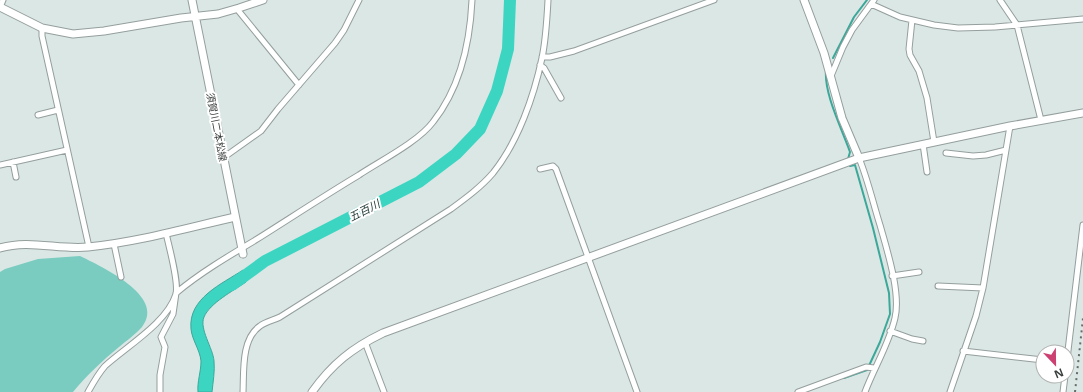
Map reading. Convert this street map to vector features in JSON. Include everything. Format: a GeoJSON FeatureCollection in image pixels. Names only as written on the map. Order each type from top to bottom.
{"type":"FeatureCollection","features":[{"type":"Feature","properties":{"kind":"street"},"geometry":{"type":"LineString","coordinates":[[3,0],[0,7],[42,28],[73,34],[104,32],[181,18],[218,14],[237,9],[246,3],[263,0]]}},
{"type":"Feature","properties":{"kind":"street","name":"須賀川二本松線"},"geometry":{"type":"LineString","coordinates":[[192,0],[243,251]]}},
{"type":"Feature","properties":{"kind":"street"},"geometry":{"type":"LineString","coordinates":[[223,158],[261,131],[335,43],[344,30],[359,0]]}},
{"type":"Feature","properties":{"kind":"street"},"geometry":{"type":"LineString","coordinates":[[88,392],[94,380],[104,367],[152,328],[167,310],[176,293],[194,278],[243,251],[252,242],[394,152],[422,133],[432,123],[454,88],[462,68],[472,0]]}},
{"type":"Feature","properties":{"kind":"street"},"geometry":{"type":"LineString","coordinates":[[243,392],[244,362],[247,346],[250,337],[260,326],[280,317],[467,198],[482,185],[502,160],[515,137],[526,110],[540,65],[548,0]]}},
{"type":"Feature","properties":{"kind":"street"},"geometry":{"type":"LineString","coordinates":[[542,57],[550,57],[574,51],[714,0]]}},
{"type":"Feature","properties":{"kind":"street"},"geometry":{"type":"LineString","coordinates":[[804,0],[831,76],[842,118],[866,177],[888,253],[895,293],[896,313],[865,392]]}},
{"type":"Feature","properties":{"kind":"street"},"geometry":{"type":"LineString","coordinates":[[1000,0],[1016,25],[1041,120]]}},
{"type":"Feature","properties":{"kind":"street"},"geometry":{"type":"LineString","coordinates":[[831,76],[852,30],[872,2],[900,16],[912,20],[958,28],[975,29],[1083,19]]}},
{"type":"Feature","properties":{"kind":"street"},"geometry":{"type":"LineString","coordinates":[[237,9],[299,84]]}},
{"type":"Feature","properties":{"kind":"street"},"geometry":{"type":"LineString","coordinates":[[912,20],[909,49],[910,55],[919,71],[927,98],[934,142]]}},
{"type":"Feature","properties":{"kind":"street"},"geometry":{"type":"LineString","coordinates":[[42,28],[42,36],[88,247]]}},
{"type":"Feature","properties":{"kind":"street"},"geometry":{"type":"LineString","coordinates":[[540,65],[544,68],[561,98]]}},
{"type":"Feature","properties":{"kind":"street"},"geometry":{"type":"LineString","coordinates":[[38,115],[58,110]]}},
{"type":"Feature","properties":{"kind":"street"},"geometry":{"type":"LineString","coordinates":[[312,392],[319,381],[338,361],[365,342],[405,324],[859,158],[1010,126],[1083,113]]}},
{"type":"Feature","properties":{"kind":"street"},"geometry":{"type":"LineString","coordinates":[[950,392],[963,350],[976,316],[983,288],[1010,126]]}},
{"type":"Feature","properties":{"kind":"street"},"geometry":{"type":"LineString","coordinates":[[923,144],[927,172]]}},
{"type":"Feature","properties":{"kind":"street"},"geometry":{"type":"LineString","coordinates":[[0,165],[67,150]]}},
{"type":"Feature","properties":{"kind":"street"},"geometry":{"type":"LineString","coordinates":[[946,153],[974,156],[986,155],[1006,150]]}},
{"type":"Feature","properties":{"kind":"street"},"geometry":{"type":"LineString","coordinates":[[13,162],[16,177]]}},
{"type":"Feature","properties":{"kind":"street"},"geometry":{"type":"LineString","coordinates":[[540,169],[553,166],[556,169],[587,258],[637,392]]}},
{"type":"Feature","properties":{"kind":"street"},"geometry":{"type":"LineString","coordinates":[[0,248],[21,244],[76,248],[114,244],[235,217]]}},
{"type":"Feature","properties":{"kind":"street"},"geometry":{"type":"LineString","coordinates":[[1069,344],[1083,225]]}},
{"type":"Feature","properties":{"kind":"street"},"geometry":{"type":"LineString","coordinates":[[160,392],[160,375],[165,347],[161,337],[174,314],[176,293],[173,266],[166,233]]}},
{"type":"Feature","properties":{"kind":"street"},"geometry":{"type":"LineString","coordinates":[[114,244],[121,277]]}},
{"type":"Feature","properties":{"kind":"street"},"geometry":{"type":"LineString","coordinates":[[892,276],[919,272]]}},
{"type":"Feature","properties":{"kind":"street"},"geometry":{"type":"LineString","coordinates":[[938,286],[983,288]]}},
{"type":"Feature","properties":{"kind":"street"},"geometry":{"type":"LineString","coordinates":[[890,331],[912,339],[923,341]]}},
{"type":"Feature","properties":{"kind":"street"},"geometry":{"type":"LineString","coordinates":[[365,342],[384,392]]}},
{"type":"Feature","properties":{"kind":"street"},"geometry":{"type":"LineString","coordinates":[[963,350],[1035,359]]}},
{"type":"Feature","properties":{"kind":"street"},"geometry":{"type":"LineString","coordinates":[[798,392],[866,367],[874,368]]}},
{"type":"Feature","properties":{"kind":"shaded area"},"geometry":{"type":"Polygon","coordinates":[[[80,256],[115,275],[139,294],[146,304],[147,315],[142,327],[101,363],[73,392],[0,392],[0,272],[5,269],[38,259],[80,256]]]}},
{"type":"Feature","properties":{"kind":"shaded area"},"geometry":{"type":"Polygon","coordinates":[[[243,270],[246,282],[216,302],[204,317],[203,327],[213,356],[214,373],[212,392],[198,392],[201,361],[191,329],[195,309],[208,293],[243,270]]]}},
{"type":"Feature","properties":{"kind":"waterway","name":"五百川"},"geometry":{"type":"LineString","coordinates":[[232,285],[265,261],[419,182],[456,154],[480,129],[497,91],[508,49],[510,0]]}},
{"type":"Feature","properties":{"kind":"waterway"},"geometry":{"type":"LineString","coordinates":[[833,58],[854,17],[867,0]]}},
{"type":"Feature","properties":{"kind":"waterway"},"geometry":{"type":"LineString","coordinates":[[826,71],[826,80],[834,112],[850,152],[848,159]]}},
{"type":"Feature","properties":{"kind":"waterway"},"geometry":{"type":"LineString","coordinates":[[844,378],[867,370],[880,342],[890,314],[889,293],[873,228],[855,165],[850,166]]}},
{"type":"Feature","properties":{"kind":"railway"},"geometry":{"type":"LineString","coordinates":[[1075,392],[1083,318]]}}]}
